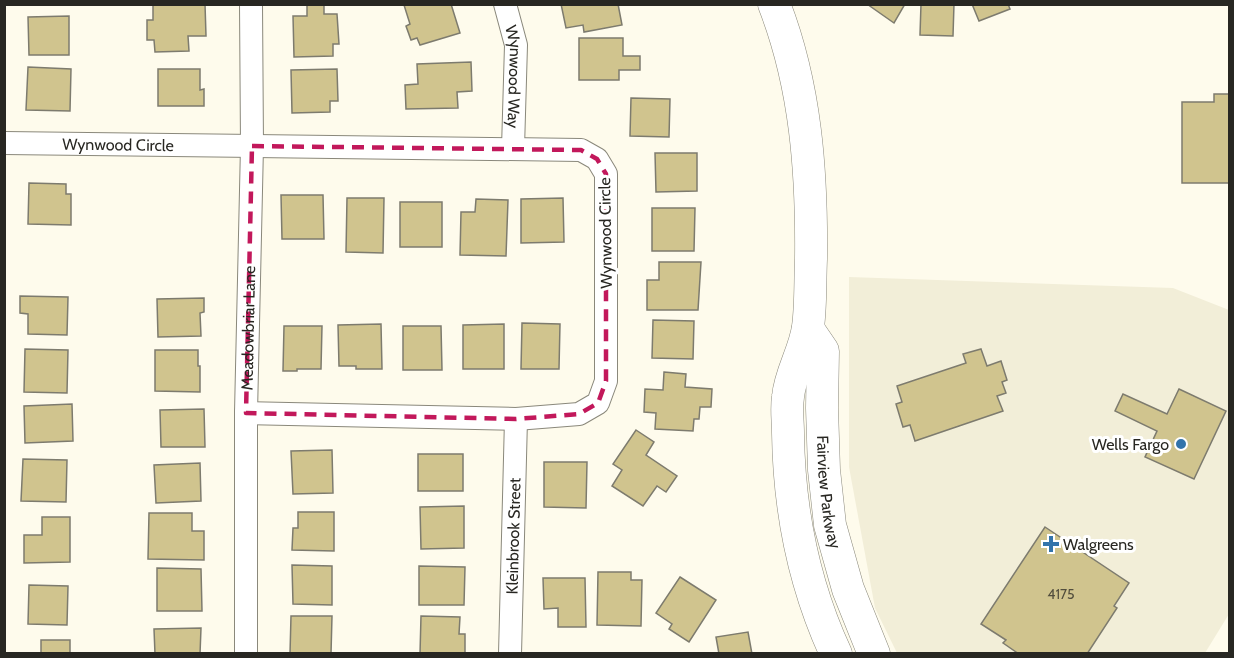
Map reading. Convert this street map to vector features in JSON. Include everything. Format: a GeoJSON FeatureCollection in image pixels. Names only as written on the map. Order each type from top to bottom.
{"type":"FeatureCollection","features":[{"type":"Feature","properties":{"kind":"main road"},"geometry":{"type":"LineString","coordinates":[[774,4],[799,86],[812,213],[808,329],[788,396],[788,456],[795,522],[808,577],[823,626],[836,654]]}},
{"type":"Feature","properties":{"kind":"main road","name":"Fairview Parkway"},"geometry":{"type":"LineString","coordinates":[[808,329],[823,351],[824,470],[830,525],[848,589],[874,654]]}},
{"type":"Feature","properties":{"kind":"street","name":"Meadowbriar Lane"},"geometry":{"type":"LineString","coordinates":[[246,654],[246,413],[252,146],[251,4]]}},
{"type":"Feature","properties":{"kind":"street","name":"Wynwood Way"},"geometry":{"type":"LineString","coordinates":[[505,4],[516,45],[513,148]]}},
{"type":"Feature","properties":{"kind":"street","name":"Wynwood Circle"},"geometry":{"type":"LineString","coordinates":[[4,143],[513,148],[581,150],[597,159],[606,174],[606,381],[598,403],[579,414],[516,419],[246,413]]}},
{"type":"Feature","properties":{"kind":"street","name":"Kleinbrook Street"},"geometry":{"type":"LineString","coordinates":[[510,654],[516,419]]}},
{"type":"Feature","properties":{"kind":"highlighted area"},"geometry":{"type":"Polygon","coordinates":[[[252,146],[581,150],[597,159],[606,174],[606,381],[598,403],[579,414],[516,419],[246,413],[252,146]]]}},
{"type":"Feature","properties":{"kind":"shaded area"},"geometry":{"type":"Polygon","coordinates":[[[849,277],[1173,288],[1229,310],[1229,614],[1205,653],[897,653],[875,608],[849,467],[849,277]]]}},
{"type":"Feature","properties":{"kind":"building"},"geometry":{"type":"Polygon","coordinates":[[[153,4],[205,4],[206,36],[188,36],[189,51],[155,52],[154,40],[147,40],[147,20],[153,20],[153,4]]]}},
{"type":"Feature","properties":{"kind":"building"},"geometry":{"type":"Polygon","coordinates":[[[307,4],[324,4],[324,14],[337,14],[339,44],[333,44],[333,56],[294,57],[293,16],[307,16],[307,4]]]}},
{"type":"Feature","properties":{"kind":"building"},"geometry":{"type":"Polygon","coordinates":[[[451,4],[460,33],[420,45],[417,38],[411,40],[406,26],[410,24],[404,5],[451,4]]]}},
{"type":"Feature","properties":{"kind":"building"},"geometry":{"type":"Polygon","coordinates":[[[561,4],[618,4],[622,25],[584,32],[583,25],[566,28],[561,4]]]}},
{"type":"Feature","properties":{"kind":"building"},"geometry":{"type":"Polygon","coordinates":[[[867,4],[905,4],[894,23],[867,4]]]}},
{"type":"Feature","properties":{"kind":"building"},"geometry":{"type":"Polygon","coordinates":[[[921,4],[954,4],[953,36],[920,35],[921,4]]]}},
{"type":"Feature","properties":{"kind":"building"},"geometry":{"type":"Polygon","coordinates":[[[972,4],[1008,4],[1010,9],[979,21],[972,4]]]}},
{"type":"Feature","properties":{"kind":"building"},"geometry":{"type":"Polygon","coordinates":[[[69,16],[69,55],[29,55],[28,17],[69,16]]]}},
{"type":"Feature","properties":{"kind":"building"},"geometry":{"type":"Polygon","coordinates":[[[579,38],[623,38],[623,56],[640,56],[640,70],[619,70],[619,80],[579,80],[579,38]]]}},
{"type":"Feature","properties":{"kind":"building"},"geometry":{"type":"Polygon","coordinates":[[[471,62],[472,91],[457,92],[458,108],[406,109],[405,85],[418,84],[417,64],[471,62]]]}},
{"type":"Feature","properties":{"kind":"building"},"geometry":{"type":"Polygon","coordinates":[[[28,67],[71,69],[70,111],[26,110],[28,67]]]}},
{"type":"Feature","properties":{"kind":"building"},"geometry":{"type":"Polygon","coordinates":[[[158,69],[200,69],[200,90],[204,89],[204,106],[158,106],[158,69]]]}},
{"type":"Feature","properties":{"kind":"building"},"geometry":{"type":"Polygon","coordinates":[[[337,69],[338,101],[330,101],[330,112],[292,113],[291,70],[337,69]]]}},
{"type":"Feature","properties":{"kind":"building"},"geometry":{"type":"Polygon","coordinates":[[[1214,94],[1230,94],[1230,183],[1182,183],[1182,102],[1214,102],[1214,94]]]}},
{"type":"Feature","properties":{"kind":"building"},"geometry":{"type":"Polygon","coordinates":[[[631,98],[670,99],[669,137],[630,136],[631,98]]]}},
{"type":"Feature","properties":{"kind":"building"},"geometry":{"type":"Polygon","coordinates":[[[655,153],[697,153],[697,191],[656,192],[655,153]]]}},
{"type":"Feature","properties":{"kind":"building"},"geometry":{"type":"Polygon","coordinates":[[[29,183],[66,184],[66,194],[71,194],[71,225],[28,224],[29,183]]]}},
{"type":"Feature","properties":{"kind":"building"},"geometry":{"type":"Polygon","coordinates":[[[281,195],[323,195],[324,239],[282,239],[281,195]]]}},
{"type":"Feature","properties":{"kind":"building"},"geometry":{"type":"Polygon","coordinates":[[[347,198],[384,198],[383,253],[346,252],[347,198]]]}},
{"type":"Feature","properties":{"kind":"building"},"geometry":{"type":"Polygon","coordinates":[[[563,198],[564,242],[521,243],[521,199],[563,198]]]}},
{"type":"Feature","properties":{"kind":"building"},"geometry":{"type":"Polygon","coordinates":[[[476,199],[508,200],[506,256],[460,255],[461,212],[475,212],[476,199]]]}},
{"type":"Feature","properties":{"kind":"building"},"geometry":{"type":"Polygon","coordinates":[[[400,202],[442,202],[442,247],[400,247],[400,202]]]}},
{"type":"Feature","properties":{"kind":"building"},"geometry":{"type":"Polygon","coordinates":[[[652,208],[695,208],[694,251],[652,251],[652,208]]]}},
{"type":"Feature","properties":{"kind":"building"},"geometry":{"type":"Polygon","coordinates":[[[659,262],[701,262],[698,310],[647,310],[647,280],[659,280],[659,262]]]}},
{"type":"Feature","properties":{"kind":"building"},"geometry":{"type":"Polygon","coordinates":[[[20,296],[68,297],[67,335],[28,334],[28,314],[20,313],[20,296]]]}},
{"type":"Feature","properties":{"kind":"building"},"geometry":{"type":"Polygon","coordinates":[[[204,298],[204,312],[200,313],[201,336],[158,337],[157,299],[204,298]]]}},
{"type":"Feature","properties":{"kind":"building"},"geometry":{"type":"Polygon","coordinates":[[[653,320],[694,321],[693,359],[652,358],[653,320]]]}},
{"type":"Feature","properties":{"kind":"building"},"geometry":{"type":"Polygon","coordinates":[[[522,323],[560,324],[559,369],[521,369],[522,323]]]}},
{"type":"Feature","properties":{"kind":"building"},"geometry":{"type":"Polygon","coordinates":[[[381,324],[382,369],[356,369],[356,366],[339,366],[338,325],[381,324]]]}},
{"type":"Feature","properties":{"kind":"building"},"geometry":{"type":"Polygon","coordinates":[[[504,324],[504,369],[463,369],[463,325],[504,324]]]}},
{"type":"Feature","properties":{"kind":"building"},"geometry":{"type":"Polygon","coordinates":[[[284,326],[322,326],[321,369],[283,371],[284,326]]]}},
{"type":"Feature","properties":{"kind":"building"},"geometry":{"type":"Polygon","coordinates":[[[403,326],[441,326],[442,370],[403,370],[403,326]]]}},
{"type":"Feature","properties":{"kind":"building"},"geometry":{"type":"Polygon","coordinates":[[[25,349],[68,350],[67,393],[24,392],[25,349]]]}},
{"type":"Feature","properties":{"kind":"building"},"geometry":{"type":"Polygon","coordinates":[[[981,349],[987,366],[1001,361],[1007,380],[1002,382],[1006,393],[997,396],[1003,411],[915,441],[910,425],[903,427],[896,404],[902,402],[897,386],[966,363],[963,354],[981,349]]]}},
{"type":"Feature","properties":{"kind":"building"},"geometry":{"type":"Polygon","coordinates":[[[155,350],[198,350],[200,392],[155,391],[155,350]]]}},
{"type":"Feature","properties":{"kind":"building"},"geometry":{"type":"Polygon","coordinates":[[[664,372],[686,374],[685,387],[712,389],[711,407],[700,407],[699,419],[694,419],[693,431],[655,429],[656,413],[644,412],[645,389],[663,390],[664,372]]]}},
{"type":"Feature","properties":{"kind":"building","name":"Wells Fargo"},"geometry":{"type":"Polygon","coordinates":[[[1179,389],[1226,411],[1194,479],[1145,457],[1157,431],[1115,411],[1123,394],[1167,414],[1179,389]]]}},
{"type":"Feature","properties":{"kind":"building"},"geometry":{"type":"Polygon","coordinates":[[[72,404],[73,441],[25,443],[24,406],[72,404]]]}},
{"type":"Feature","properties":{"kind":"building"},"geometry":{"type":"Polygon","coordinates":[[[204,409],[205,447],[161,447],[160,410],[204,409]]]}},
{"type":"Feature","properties":{"kind":"building"},"geometry":{"type":"Polygon","coordinates":[[[636,430],[654,442],[646,455],[677,476],[666,492],[657,486],[643,506],[612,486],[622,470],[613,464],[636,430]]]}},
{"type":"Feature","properties":{"kind":"building"},"geometry":{"type":"Polygon","coordinates":[[[332,450],[333,493],[293,494],[291,451],[332,450]]]}},
{"type":"Feature","properties":{"kind":"building"},"geometry":{"type":"Polygon","coordinates":[[[418,454],[463,454],[463,491],[418,491],[418,454]]]}},
{"type":"Feature","properties":{"kind":"building"},"geometry":{"type":"Polygon","coordinates":[[[23,459],[67,460],[66,502],[21,501],[23,459]]]}},
{"type":"Feature","properties":{"kind":"building"},"geometry":{"type":"Polygon","coordinates":[[[544,462],[587,462],[586,508],[544,507],[544,462]]]}},
{"type":"Feature","properties":{"kind":"building"},"geometry":{"type":"Polygon","coordinates":[[[200,463],[201,501],[156,503],[154,465],[200,463]]]}},
{"type":"Feature","properties":{"kind":"building"},"geometry":{"type":"Polygon","coordinates":[[[464,506],[464,548],[421,549],[420,507],[464,506]]]}},
{"type":"Feature","properties":{"kind":"building"},"geometry":{"type":"Polygon","coordinates":[[[298,512],[334,512],[334,551],[292,550],[293,528],[298,528],[298,512]]]}},
{"type":"Feature","properties":{"kind":"building"},"geometry":{"type":"Polygon","coordinates":[[[149,513],[192,513],[192,531],[204,531],[204,560],[148,559],[149,513]]]}},
{"type":"Feature","properties":{"kind":"building"},"geometry":{"type":"Polygon","coordinates":[[[42,517],[70,517],[70,562],[24,563],[24,535],[42,535],[42,517]]]}},
{"type":"Feature","properties":{"kind":"building","name":"Walgreens"},"geometry":{"type":"Polygon","coordinates":[[[1045,527],[1129,583],[1114,606],[1117,608],[1087,654],[1019,654],[1003,643],[1006,640],[981,624],[1045,527]]]}},
{"type":"Feature","properties":{"kind":"building"},"geometry":{"type":"Polygon","coordinates":[[[292,565],[332,566],[332,605],[293,604],[292,565]]]}},
{"type":"Feature","properties":{"kind":"building"},"geometry":{"type":"Polygon","coordinates":[[[419,566],[465,567],[464,605],[419,605],[419,566]]]}},
{"type":"Feature","properties":{"kind":"building"},"geometry":{"type":"Polygon","coordinates":[[[157,568],[201,569],[202,611],[157,611],[157,568]]]}},
{"type":"Feature","properties":{"kind":"building"},"geometry":{"type":"Polygon","coordinates":[[[598,572],[631,572],[631,580],[642,580],[641,626],[597,625],[598,572]]]}},
{"type":"Feature","properties":{"kind":"building"},"geometry":{"type":"Polygon","coordinates":[[[680,577],[716,600],[689,642],[669,629],[672,624],[656,613],[680,577]]]}},
{"type":"Feature","properties":{"kind":"building"},"geometry":{"type":"Polygon","coordinates":[[[543,578],[585,578],[586,627],[558,627],[558,608],[544,609],[543,578]]]}},
{"type":"Feature","properties":{"kind":"building"},"geometry":{"type":"Polygon","coordinates":[[[29,585],[68,586],[67,625],[28,624],[29,585]]]}},
{"type":"Feature","properties":{"kind":"building"},"geometry":{"type":"Polygon","coordinates":[[[291,616],[332,616],[331,654],[290,654],[291,616]]]}},
{"type":"Feature","properties":{"kind":"building"},"geometry":{"type":"Polygon","coordinates":[[[421,616],[460,617],[459,634],[465,634],[465,654],[420,654],[421,616]]]}},
{"type":"Feature","properties":{"kind":"building"},"geometry":{"type":"Polygon","coordinates":[[[201,628],[200,654],[155,654],[154,629],[201,628]]]}},
{"type":"Feature","properties":{"kind":"building"},"geometry":{"type":"Polygon","coordinates":[[[748,632],[752,654],[719,654],[716,637],[748,632]]]}},
{"type":"Feature","properties":{"kind":"building"},"geometry":{"type":"Polygon","coordinates":[[[41,640],[70,640],[70,654],[41,654],[41,640]]]}},
{"type":"Feature","properties":{"kind":"place","name":"Wells Fargo"},"geometry":{"type":"Point","coordinates":[1181,444]}},
{"type":"Feature","properties":{"kind":"place","name":"Walgreens"},"geometry":{"type":"Point","coordinates":[1051,544]}}]}
